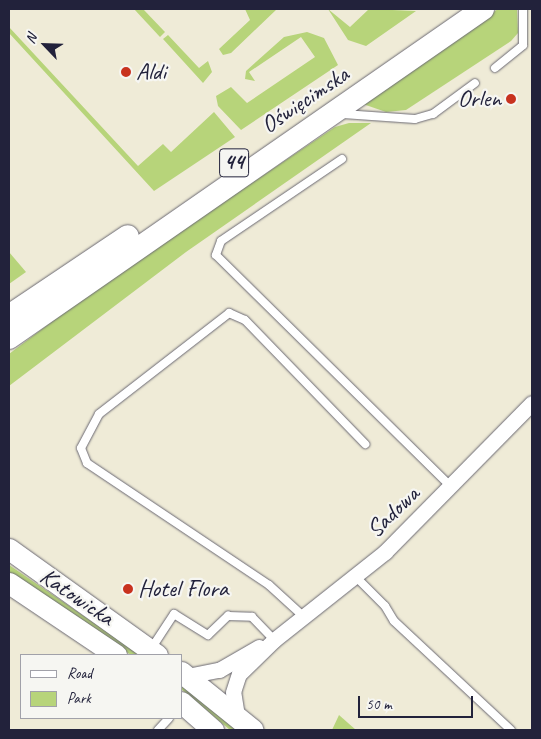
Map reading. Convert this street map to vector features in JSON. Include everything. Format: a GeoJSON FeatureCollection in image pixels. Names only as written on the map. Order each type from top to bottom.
{"type":"FeatureCollection","features":[{"type":"Feature","properties":{"kind":"main road","name":"Oświęcimska"},"geometry":{"type":"LineString","coordinates":[[9,316],[458,9]]}},
{"type":"Feature","properties":{"kind":"main road","name":"Oświęcimska"},"geometry":{"type":"LineString","coordinates":[[9,338],[484,9]]}},
{"type":"Feature","properties":{"kind":"main road","name":"Katowicka"},"geometry":{"type":"LineString","coordinates":[[9,549],[153,653]]}},
{"type":"Feature","properties":{"kind":"main road","name":"Katowicka"},"geometry":{"type":"LineString","coordinates":[[9,583],[115,654]]}},
{"type":"Feature","properties":{"kind":"main road"},"geometry":{"type":"LineString","coordinates":[[184,674],[253,730]]}},
{"type":"Feature","properties":{"kind":"main road"},"geometry":{"type":"LineString","coordinates":[[182,703],[213,730]]}},
{"type":"Feature","properties":{"kind":"street","name":"Sadowa"},"geometry":{"type":"LineString","coordinates":[[237,716],[235,682],[274,640],[356,577],[451,487],[532,402]]}},
{"type":"Feature","properties":{"kind":"street","name":"Sadowa"},"geometry":{"type":"LineString","coordinates":[[184,674],[219,670],[274,640]]}},
{"type":"Feature","properties":{"kind":"lane"},"geometry":{"type":"LineString","coordinates":[[495,68],[522,45],[523,9]]}},
{"type":"Feature","properties":{"kind":"lane"},"geometry":{"type":"LineString","coordinates":[[328,116],[415,119],[433,114],[475,83]]}},
{"type":"Feature","properties":{"kind":"lane"},"geometry":{"type":"LineString","coordinates":[[342,159],[221,241],[216,256],[451,487]]}},
{"type":"Feature","properties":{"kind":"lane"},"geometry":{"type":"LineString","coordinates":[[303,616],[269,584],[87,463],[81,448],[99,414],[229,313],[245,320],[365,444]]}},
{"type":"Feature","properties":{"kind":"lane"},"geometry":{"type":"LineString","coordinates":[[356,577],[385,606],[394,621],[511,730]]}},
{"type":"Feature","properties":{"kind":"lane"},"geometry":{"type":"LineString","coordinates":[[153,653],[174,614],[208,635],[228,616],[252,617],[274,640]]}},
{"type":"Feature","properties":{"kind":"lane"},"geometry":{"type":"LineString","coordinates":[[158,730],[168,719]]}},
{"type":"Feature","properties":{"kind":"green space"},"geometry":{"type":"Polygon","coordinates":[[[134,9],[143,9],[165,32],[160,37],[134,9]]]}},
{"type":"Feature","properties":{"kind":"green space"},"geometry":{"type":"Polygon","coordinates":[[[245,9],[277,9],[231,53],[223,55],[219,49],[250,20],[245,9]]]}},
{"type":"Feature","properties":{"kind":"green space"},"geometry":{"type":"Polygon","coordinates":[[[328,9],[350,27],[369,9],[416,11],[366,46],[348,40],[328,9]]]}},
{"type":"Feature","properties":{"kind":"green space"},"geometry":{"type":"Polygon","coordinates":[[[498,9],[517,9],[518,33],[511,41],[406,110],[386,112],[360,103],[498,9]]]}},
{"type":"Feature","properties":{"kind":"green space"},"geometry":{"type":"Polygon","coordinates":[[[9,27],[138,166],[163,144],[171,152],[214,112],[235,137],[154,191],[9,33],[9,27]]]}},
{"type":"Feature","properties":{"kind":"green space"},"geometry":{"type":"Polygon","coordinates":[[[307,32],[324,38],[338,65],[241,130],[218,106],[216,96],[231,87],[247,103],[315,57],[301,37],[249,72],[255,81],[245,79],[246,71],[284,37],[307,32]]]}},
{"type":"Feature","properties":{"kind":"green space"},"geometry":{"type":"Polygon","coordinates":[[[168,35],[199,68],[208,61],[212,72],[203,83],[163,39],[168,35]]]}},
{"type":"Feature","properties":{"kind":"green space"},"geometry":{"type":"Polygon","coordinates":[[[349,123],[371,123],[186,252],[9,386],[9,354],[103,283],[335,127],[349,123]]]}},
{"type":"Feature","properties":{"kind":"green space"},"geometry":{"type":"Polygon","coordinates":[[[9,252],[26,272],[9,284],[9,252]]]}},
{"type":"Feature","properties":{"kind":"green space"},"geometry":{"type":"Polygon","coordinates":[[[9,565],[140,654],[130,654],[9,572],[9,565]]]}},
{"type":"Feature","properties":{"kind":"green space"},"geometry":{"type":"Polygon","coordinates":[[[182,684],[240,730],[230,730],[182,690],[182,684]]]}},
{"type":"Feature","properties":{"kind":"green space"},"geometry":{"type":"Polygon","coordinates":[[[339,715],[356,730],[332,730],[339,715]]]}},
{"type":"Feature","properties":{"kind":"place","name":"Aldi"},"geometry":{"type":"Point","coordinates":[126,72]}},
{"type":"Feature","properties":{"kind":"place","name":"Orlen"},"geometry":{"type":"Point","coordinates":[511,99]}},
{"type":"Feature","properties":{"kind":"place","name":"Hotel Flora"},"geometry":{"type":"Point","coordinates":[128,589]}}]}
